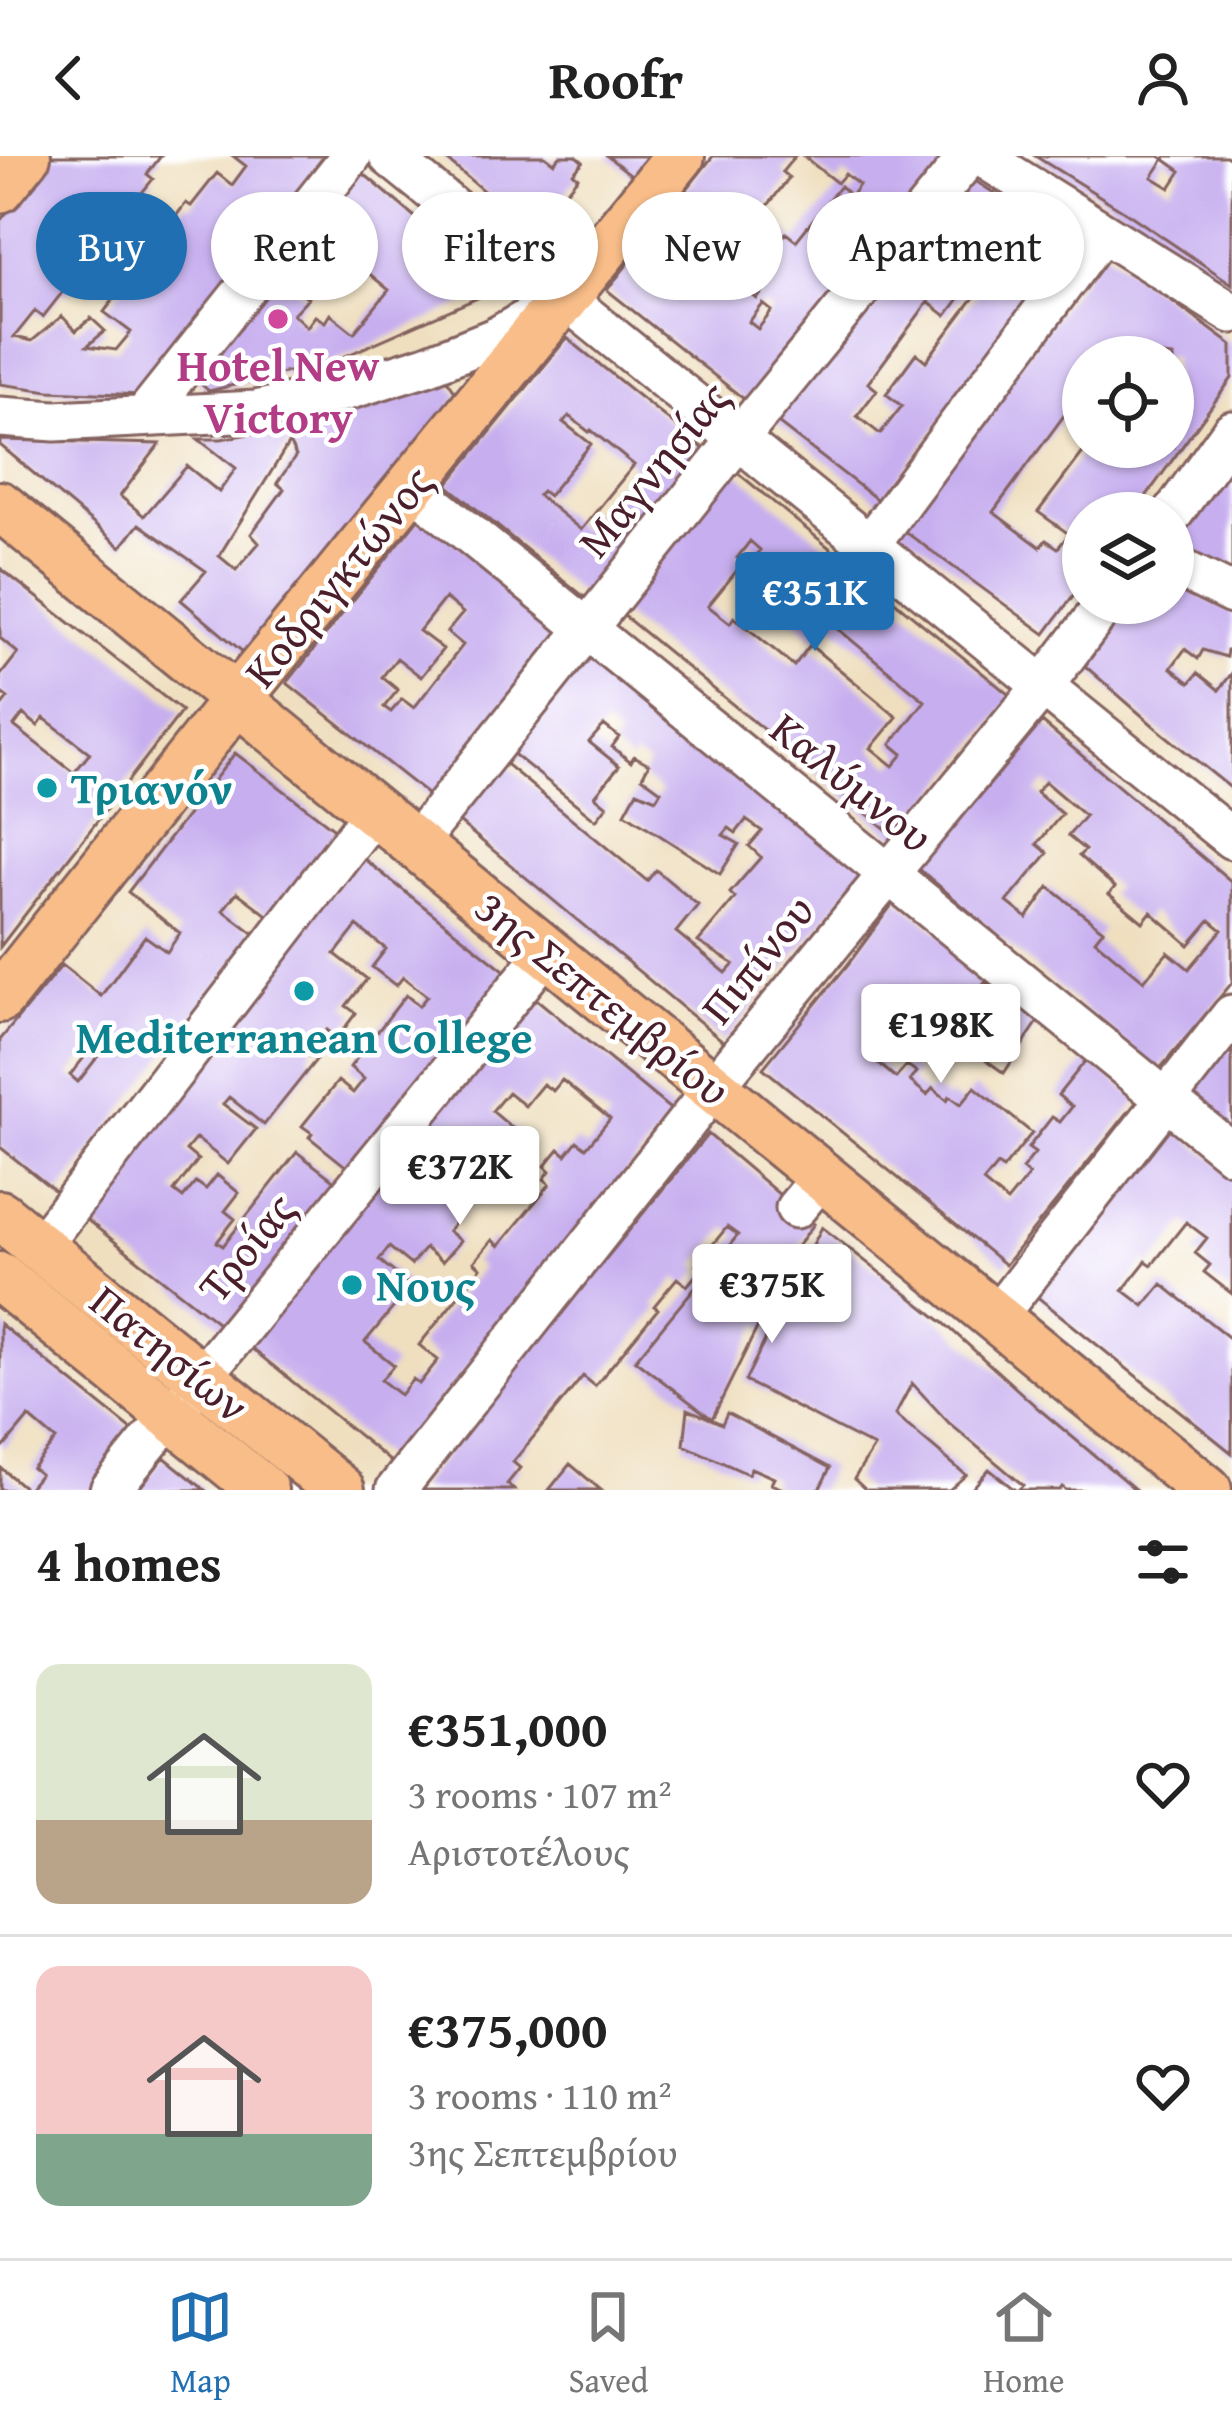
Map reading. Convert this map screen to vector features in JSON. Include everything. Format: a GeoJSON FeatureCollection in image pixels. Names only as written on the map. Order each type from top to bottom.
{"type":"FeatureCollection","features":[{"type":"Feature","properties":{"kind":"main road"},"geometry":{"type":"LineString","coordinates":[[0,188],[26,156]]}},
{"type":"Feature","properties":{"kind":"main road","name":"Κοδριγκτώνος"},"geometry":{"type":"LineString","coordinates":[[598,256],[680,156]]}},
{"type":"Feature","properties":{"kind":"main road","name":"Κοδριγκτώνος"},"geometry":{"type":"LineString","coordinates":[[0,998],[562,300]]}},
{"type":"Feature","properties":{"kind":"main road","name":"3ης Σεπτεμβρίου"},"geometry":{"type":"LineString","coordinates":[[3,514],[714,1088],[809,1192],[995,1318],[1207,1490]]}},
{"type":"Feature","properties":{"kind":"main road","name":"Πατησίων"},"geometry":{"type":"LineString","coordinates":[[0,1215],[340,1490]]}},
{"type":"Feature","properties":{"kind":"main road","name":"Πατησίων"},"geometry":{"type":"LineString","coordinates":[[0,1277],[263,1490]]}},
{"type":"Feature","properties":{"kind":"street"},"geometry":{"type":"LineString","coordinates":[[144,416],[351,156]]}},
{"type":"Feature","properties":{"kind":"street"},"geometry":{"type":"LineString","coordinates":[[389,156],[433,192]]}},
{"type":"Feature","properties":{"kind":"street","name":"Μαγνησίας"},"geometry":{"type":"LineString","coordinates":[[415,844],[969,156]]}},
{"type":"Feature","properties":{"kind":"street"},"geometry":{"type":"LineString","coordinates":[[981,156],[1232,313]]}},
{"type":"Feature","properties":{"kind":"street"},"geometry":{"type":"LineString","coordinates":[[869,545],[1102,232]]}},
{"type":"Feature","properties":{"kind":"street"},"geometry":{"type":"LineString","coordinates":[[0,417],[55,421],[256,411],[427,365],[495,338],[561,300]]}},
{"type":"Feature","properties":{"kind":"street"},"geometry":{"type":"LineString","coordinates":[[566,300],[1232,839]]}},
{"type":"Feature","properties":{"kind":"street"},"geometry":{"type":"LineString","coordinates":[[1188,492],[1232,431]]}},
{"type":"Feature","properties":{"kind":"street","name":"Καλύμνου"},"geometry":{"type":"LineString","coordinates":[[411,486],[1232,1153]]}},
{"type":"Feature","properties":{"kind":"street"},"geometry":{"type":"LineString","coordinates":[[1194,575],[1232,594]]}},
{"type":"Feature","properties":{"kind":"street","name":"Πιπίνου"},"geometry":{"type":"LineString","coordinates":[[396,1490],[1090,624]]}},
{"type":"Feature","properties":{"kind":"street"},"geometry":{"type":"LineString","coordinates":[[39,1246],[374,812]]}},
{"type":"Feature","properties":{"kind":"street","name":"Τροίας"},"geometry":{"type":"LineString","coordinates":[[110,1490],[547,952]]}},
{"type":"Feature","properties":{"kind":"street"},"geometry":{"type":"LineString","coordinates":[[995,1318],[1232,1016]]}},
{"type":"Feature","properties":{"kind":"building"},"geometry":{"type":"Polygon","coordinates":[[[51,156],[161,156],[147,174],[153,179],[142,192],[36,192],[36,300],[56,300],[43,317],[35,311],[14,337],[32,341],[62,316],[76,331],[91,318],[105,331],[87,346],[116,350],[131,332],[104,312],[113,300],[187,300],[187,204],[191,206],[217,173],[232,185],[246,166],[233,156],[326,156],[298,192],[211,192],[211,300],[215,300],[142,395],[0,384],[0,221],[51,156]]]}},
{"type":"Feature","properties":{"kind":"building"},"geometry":{"type":"Polygon","coordinates":[[[442,156],[545,156],[554,163],[560,156],[576,156],[583,162],[565,192],[485,192],[442,156]]]}},
{"type":"Feature","properties":{"kind":"building"},"geometry":{"type":"Polygon","coordinates":[[[607,156],[652,156],[635,178],[607,156]]]}},
{"type":"Feature","properties":{"kind":"building"},"geometry":{"type":"Polygon","coordinates":[[[713,156],[795,156],[782,172],[789,178],[778,192],[685,192],[713,156]]]}},
{"type":"Feature","properties":{"kind":"building"},"geometry":{"type":"Polygon","coordinates":[[[803,156],[937,156],[948,163],[924,192],[854,192],[859,185],[845,174],[837,183],[803,156]]]}},
{"type":"Feature","properties":{"kind":"building"},"geometry":{"type":"Polygon","coordinates":[[[1035,156],[1226,156],[1232,160],[1232,284],[1127,213],[1035,156]],[[1164,159],[1152,177],[1170,188],[1181,171],[1164,159]]]}},
{"type":"Feature","properties":{"kind":"building"},"geometry":{"type":"Polygon","coordinates":[[[357,168],[402,206],[402,300],[473,300],[334,361],[209,391],[189,373],[250,300],[306,300],[293,314],[307,327],[315,316],[325,322],[330,314],[354,333],[389,290],[378,281],[378,192],[337,192],[357,168]]]}},
{"type":"Feature","properties":{"kind":"building"},"geometry":{"type":"Polygon","coordinates":[[[969,177],[993,192],[957,192],[969,177]]]}},
{"type":"Feature","properties":{"kind":"building"},"geometry":{"type":"Polygon","coordinates":[[[807,227],[807,300],[835,300],[750,404],[607,290],[622,271],[622,300],[783,300],[783,237],[786,233],[796,241],[807,227]],[[763,304],[749,322],[758,329],[772,311],[763,304]]]}},
{"type":"Feature","properties":{"kind":"building"},"geometry":{"type":"Polygon","coordinates":[[[1103,250],[1232,345],[1232,378],[1194,430],[1194,336],[1062,336],[1062,418],[993,512],[1040,547],[1046,540],[1058,548],[1062,543],[1062,611],[1045,634],[900,528],[1066,300],[1084,300],[1084,276],[1103,250]]]}},
{"type":"Feature","properties":{"kind":"building"},"geometry":{"type":"Polygon","coordinates":[[[870,300],[958,300],[946,316],[928,302],[868,383],[877,390],[857,416],[880,434],[902,406],[886,394],[916,353],[926,361],[972,300],[1032,300],[880,502],[774,420],[870,300]]]}},
{"type":"Feature","properties":{"kind":"building"},"geometry":{"type":"Polygon","coordinates":[[[567,338],[708,452],[588,600],[447,485],[567,338]],[[569,416],[563,422],[591,444],[548,496],[542,491],[538,495],[581,530],[634,465],[569,416]]]}},
{"type":"Feature","properties":{"kind":"building"},"geometry":{"type":"Polygon","coordinates":[[[442,372],[459,397],[245,654],[181,600],[206,571],[139,524],[121,547],[0,445],[0,440],[160,444],[120,496],[144,516],[187,466],[219,492],[236,468],[198,439],[289,427],[442,372]],[[289,443],[219,556],[236,570],[259,543],[251,534],[284,489],[277,483],[296,456],[289,443]]]}},
{"type":"Feature","properties":{"kind":"building"},"geometry":{"type":"Polygon","coordinates":[[[1232,461],[1232,580],[1194,559],[1194,517],[1232,461]]]}},
{"type":"Feature","properties":{"kind":"building"},"geometry":{"type":"Polygon","coordinates":[[[1071,468],[1167,468],[1149,492],[1062,492],[1062,529],[1038,512],[1071,468]]]}},
{"type":"Feature","properties":{"kind":"building"},"geometry":{"type":"Polygon","coordinates":[[[733,469],[1013,698],[898,839],[618,611],[733,469]],[[750,541],[737,558],[743,563],[708,606],[730,623],[734,617],[794,666],[810,645],[897,717],[871,748],[893,766],[903,754],[891,744],[925,701],[831,623],[818,639],[739,575],[760,550],[750,541]]]}},
{"type":"Feature","properties":{"kind":"building"},"geometry":{"type":"Polygon","coordinates":[[[422,514],[567,630],[433,799],[287,683],[422,514]],[[445,598],[419,631],[443,649],[421,677],[397,658],[382,677],[398,690],[384,707],[391,712],[402,699],[414,708],[463,645],[447,632],[463,613],[445,598]]]}},
{"type":"Feature","properties":{"kind":"building"},"geometry":{"type":"Polygon","coordinates":[[[0,568],[182,711],[0,947],[0,708],[8,698],[0,692],[0,676],[18,653],[0,638],[0,568]],[[23,714],[14,726],[74,773],[90,753],[44,718],[38,726],[23,714]]]}},
{"type":"Feature","properties":{"kind":"building"},"geometry":{"type":"Polygon","coordinates":[[[1194,593],[1232,612],[1232,652],[1227,650],[1226,657],[1203,650],[1198,659],[1185,649],[1171,668],[1190,683],[1198,673],[1219,690],[1232,673],[1232,789],[1155,727],[1085,666],[1116,624],[1194,624],[1194,593]]]}},
{"type":"Feature","properties":{"kind":"building"},"geometry":{"type":"Polygon","coordinates":[[[589,648],[868,866],[724,1042],[453,817],[501,760],[647,881],[656,870],[698,905],[676,932],[726,973],[734,964],[698,942],[761,857],[749,846],[762,831],[746,820],[736,833],[729,828],[723,835],[739,844],[720,874],[625,813],[637,791],[656,799],[661,791],[642,777],[649,764],[634,756],[631,762],[612,747],[619,737],[604,725],[589,742],[619,766],[595,796],[607,806],[596,820],[506,748],[589,648]]]}},
{"type":"Feature","properties":{"kind":"building"},"geometry":{"type":"Polygon","coordinates":[[[1042,722],[1232,882],[1232,983],[1158,1071],[919,869],[1042,722]],[[1045,782],[1036,792],[1062,814],[1037,844],[1048,853],[1007,902],[1027,918],[1049,887],[1103,930],[1095,940],[1144,981],[1168,952],[1189,969],[1222,930],[1210,920],[1189,945],[1151,912],[1143,922],[1109,894],[1115,887],[1079,856],[1085,850],[1068,836],[1085,816],[1045,782]]]}},
{"type":"Feature","properties":{"kind":"building"},"geometry":{"type":"Polygon","coordinates":[[[235,753],[337,831],[271,918],[237,892],[223,910],[256,935],[59,1194],[0,1147],[0,1040],[62,965],[101,996],[145,936],[167,952],[180,933],[128,892],[235,753]],[[98,1040],[70,1075],[78,1082],[106,1046],[98,1040]]]}},
{"type":"Feature","properties":{"kind":"building"},"geometry":{"type":"Polygon","coordinates":[[[359,855],[509,974],[354,1173],[302,1126],[338,1081],[353,1093],[364,1079],[350,1067],[406,995],[419,1006],[427,996],[403,977],[396,986],[372,967],[386,949],[357,926],[335,954],[367,979],[346,1006],[356,1013],[337,1038],[327,1030],[308,1055],[316,1060],[264,1125],[229,1097],[223,1104],[256,1129],[228,1164],[196,1138],[186,1150],[198,1160],[174,1191],[183,1198],[196,1182],[206,1189],[217,1175],[239,1193],[225,1211],[235,1219],[217,1242],[223,1246],[297,1152],[341,1186],[227,1330],[77,1212],[359,855]]]}},
{"type":"Feature","properties":{"kind":"building"},"geometry":{"type":"Polygon","coordinates":[[[897,898],[1041,1017],[1004,1073],[979,1055],[991,1040],[976,1026],[990,976],[949,1030],[888,1000],[864,1037],[888,1043],[892,1049],[879,1064],[896,1078],[907,1065],[917,1072],[910,1081],[927,1095],[933,1088],[961,1104],[975,1087],[1032,1133],[1003,1169],[997,1165],[983,1182],[1007,1202],[1029,1175],[1022,1169],[1035,1153],[1028,1148],[1052,1117],[1060,1122],[1072,1107],[1058,1095],[1087,1059],[1138,1100],[1005,1265],[763,1068],[897,898]]]}},
{"type":"Feature","properties":{"kind":"building"},"geometry":{"type":"Polygon","coordinates":[[[529,993],[675,1113],[391,1462],[245,1343],[529,993]],[[562,1080],[553,1091],[543,1084],[525,1106],[508,1092],[492,1111],[524,1138],[448,1231],[460,1241],[442,1262],[425,1248],[411,1265],[389,1247],[379,1260],[411,1286],[365,1342],[394,1365],[381,1380],[400,1395],[413,1379],[419,1384],[438,1360],[419,1345],[481,1268],[474,1262],[492,1240],[499,1246],[550,1184],[544,1179],[550,1171],[545,1166],[559,1149],[566,1155],[577,1141],[586,1148],[610,1119],[562,1080]]]}},
{"type":"Feature","properties":{"kind":"building"},"geometry":{"type":"Polygon","coordinates":[[[1232,1037],[1232,1131],[1186,1092],[1232,1037]]]}},
{"type":"Feature","properties":{"kind":"building"},"geometry":{"type":"Polygon","coordinates":[[[1166,1121],[1232,1174],[1232,1294],[1204,1272],[1210,1265],[1195,1253],[1207,1238],[1186,1222],[1152,1265],[1146,1261],[1123,1290],[1144,1306],[1162,1284],[1232,1340],[1232,1453],[1030,1291],[1166,1121]]]}},
{"type":"Feature","properties":{"kind":"building"},"geometry":{"type":"Polygon","coordinates":[[[708,1134],[814,1224],[796,1248],[771,1299],[782,1305],[822,1227],[945,1324],[1136,1490],[1018,1490],[1023,1485],[949,1423],[912,1383],[895,1415],[966,1475],[949,1490],[866,1490],[854,1479],[874,1447],[745,1381],[770,1330],[759,1324],[712,1419],[635,1360],[738,1235],[727,1227],[696,1265],[701,1269],[687,1286],[677,1278],[654,1306],[658,1309],[595,1386],[583,1376],[513,1462],[520,1468],[507,1484],[514,1490],[419,1487],[708,1134]]]}},
{"type":"Feature","properties":{"kind":"building"},"geometry":{"type":"Polygon","coordinates":[[[0,1324],[142,1438],[100,1490],[27,1490],[40,1474],[32,1468],[56,1440],[29,1417],[4,1447],[0,1444],[0,1324]]]}},
{"type":"Feature","properties":{"kind":"building"},"geometry":{"type":"Polygon","coordinates":[[[688,1409],[722,1424],[727,1413],[830,1468],[819,1490],[785,1490],[771,1484],[774,1478],[751,1468],[748,1474],[684,1445],[688,1409]]]}},
{"type":"Feature","properties":{"kind":"building"},"geometry":{"type":"Polygon","coordinates":[[[164,1457],[205,1490],[138,1490],[164,1457]]]}},
{"type":"Feature","properties":{"kind":"building"},"geometry":{"type":"Polygon","coordinates":[[[570,1464],[601,1490],[549,1490],[570,1464]]]}},
{"type":"Feature","properties":{"kind":"building"},"geometry":{"type":"Polygon","coordinates":[[[0,1467],[27,1490],[0,1490],[0,1467]]]}},
{"type":"Feature","properties":{"kind":"building"},"geometry":{"type":"Polygon","coordinates":[[[989,1469],[1015,1490],[971,1490],[989,1469]]]}},
{"type":"Feature","properties":{"kind":"place","name":"Hotel New Victory"},"geometry":{"type":"Point","coordinates":[278,319]}},
{"type":"Feature","properties":{"kind":"place","name":"Τριανόν"},"geometry":{"type":"Point","coordinates":[47,788]}},
{"type":"Feature","properties":{"kind":"place","name":"Mediterranean College"},"geometry":{"type":"Point","coordinates":[304,991]}},
{"type":"Feature","properties":{"kind":"place","name":"Νους"},"geometry":{"type":"Point","coordinates":[352,1285]}}]}
